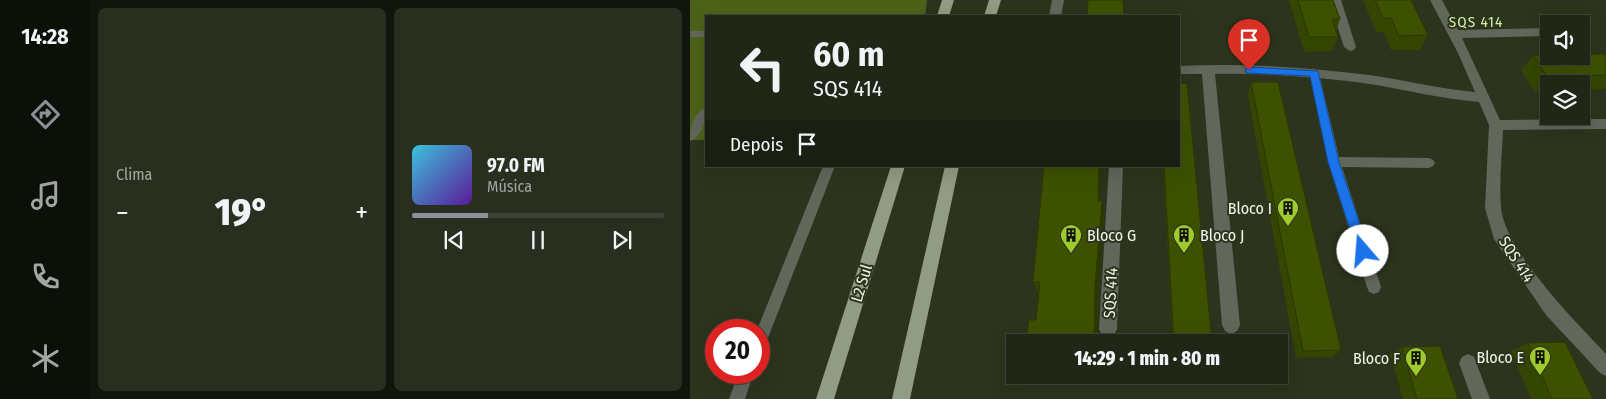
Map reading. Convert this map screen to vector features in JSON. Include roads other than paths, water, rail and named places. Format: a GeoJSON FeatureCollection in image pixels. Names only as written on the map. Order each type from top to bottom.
{"type":"FeatureCollection","features":[{"type":"Feature","properties":{"kind":"main road"},"geometry":{"type":"LineString","coordinates":[[943,15],[948,0]]}},
{"type":"Feature","properties":{"kind":"main road"},"geometry":{"type":"LineString","coordinates":[[990,15],[994,0]]}},
{"type":"Feature","properties":{"kind":"main road","name":"L2 Sul"},"geometry":{"type":"LineString","coordinates":[[825,399],[898,167]]}},
{"type":"Feature","properties":{"kind":"main road"},"geometry":{"type":"LineString","coordinates":[[901,399],[952,167]]}},
{"type":"Feature","properties":{"kind":"street"},"geometry":{"type":"LineString","coordinates":[[1055,15],[1058,0]]}},
{"type":"Feature","properties":{"kind":"street"},"geometry":{"type":"LineString","coordinates":[[1336,0],[1350,47]]}},
{"type":"Feature","properties":{"kind":"street","name":"SQS 414"},"geometry":{"type":"LineString","coordinates":[[1436,0],[1464,53],[1496,125],[1492,208],[1502,239],[1552,309],[1606,367]]}},
{"type":"Feature","properties":{"kind":"street"},"geometry":{"type":"LineString","coordinates":[[1454,34],[1540,32]]}},
{"type":"Feature","properties":{"kind":"street"},"geometry":{"type":"LineString","coordinates":[[1180,70],[1314,73],[1371,80],[1445,94],[1482,97]]}},
{"type":"Feature","properties":{"kind":"street"},"geometry":{"type":"LineString","coordinates":[[1208,70],[1231,325]]}},
{"type":"Feature","properties":{"kind":"street"},"geometry":{"type":"LineString","coordinates":[[1496,125],[1606,124]]}},
{"type":"Feature","properties":{"kind":"street","name":"SQS 414"},"geometry":{"type":"LineString","coordinates":[[1108,329],[1116,167]]}},
{"type":"Feature","properties":{"kind":"street"},"geometry":{"type":"LineString","coordinates":[[1468,363],[1481,399]]}},
{"type":"Feature","properties":{"kind":"lane"},"geometry":{"type":"LineString","coordinates":[[690,34],[705,34]]}},
{"type":"Feature","properties":{"kind":"lane"},"geometry":{"type":"LineString","coordinates":[[1314,73],[1334,162],[1374,287]]}},
{"type":"Feature","properties":{"kind":"lane"},"geometry":{"type":"LineString","coordinates":[[690,137],[699,118]]}},
{"type":"Feature","properties":{"kind":"lane"},"geometry":{"type":"LineString","coordinates":[[1334,162],[1429,163]]}},
{"type":"Feature","properties":{"kind":"lane"},"geometry":{"type":"LineString","coordinates":[[768,319],[829,167]]}},
{"type":"Feature","properties":{"kind":"lane"},"geometry":{"type":"LineString","coordinates":[[737,399],[743,384]]}},
{"type":"Feature","properties":{"kind":"place","name":"Bloco I"},"geometry":{"type":"Point","coordinates":[1288,227]}},
{"type":"Feature","properties":{"kind":"place","name":"Bloco G"},"geometry":{"type":"Point","coordinates":[1071,254]}},
{"type":"Feature","properties":{"kind":"place","name":"Bloco J"},"geometry":{"type":"Point","coordinates":[1184,254]}},
{"type":"Feature","properties":{"kind":"place","name":"Bloco E"},"geometry":{"type":"Point","coordinates":[1540,376]}},
{"type":"Feature","properties":{"kind":"place","name":"Bloco F"},"geometry":{"type":"Point","coordinates":[1416,377]}},
{"type":"Feature","properties":{"kind":"district","name":"SQS 414"},"geometry":{"type":"Point","coordinates":[1476,22]}}]}
